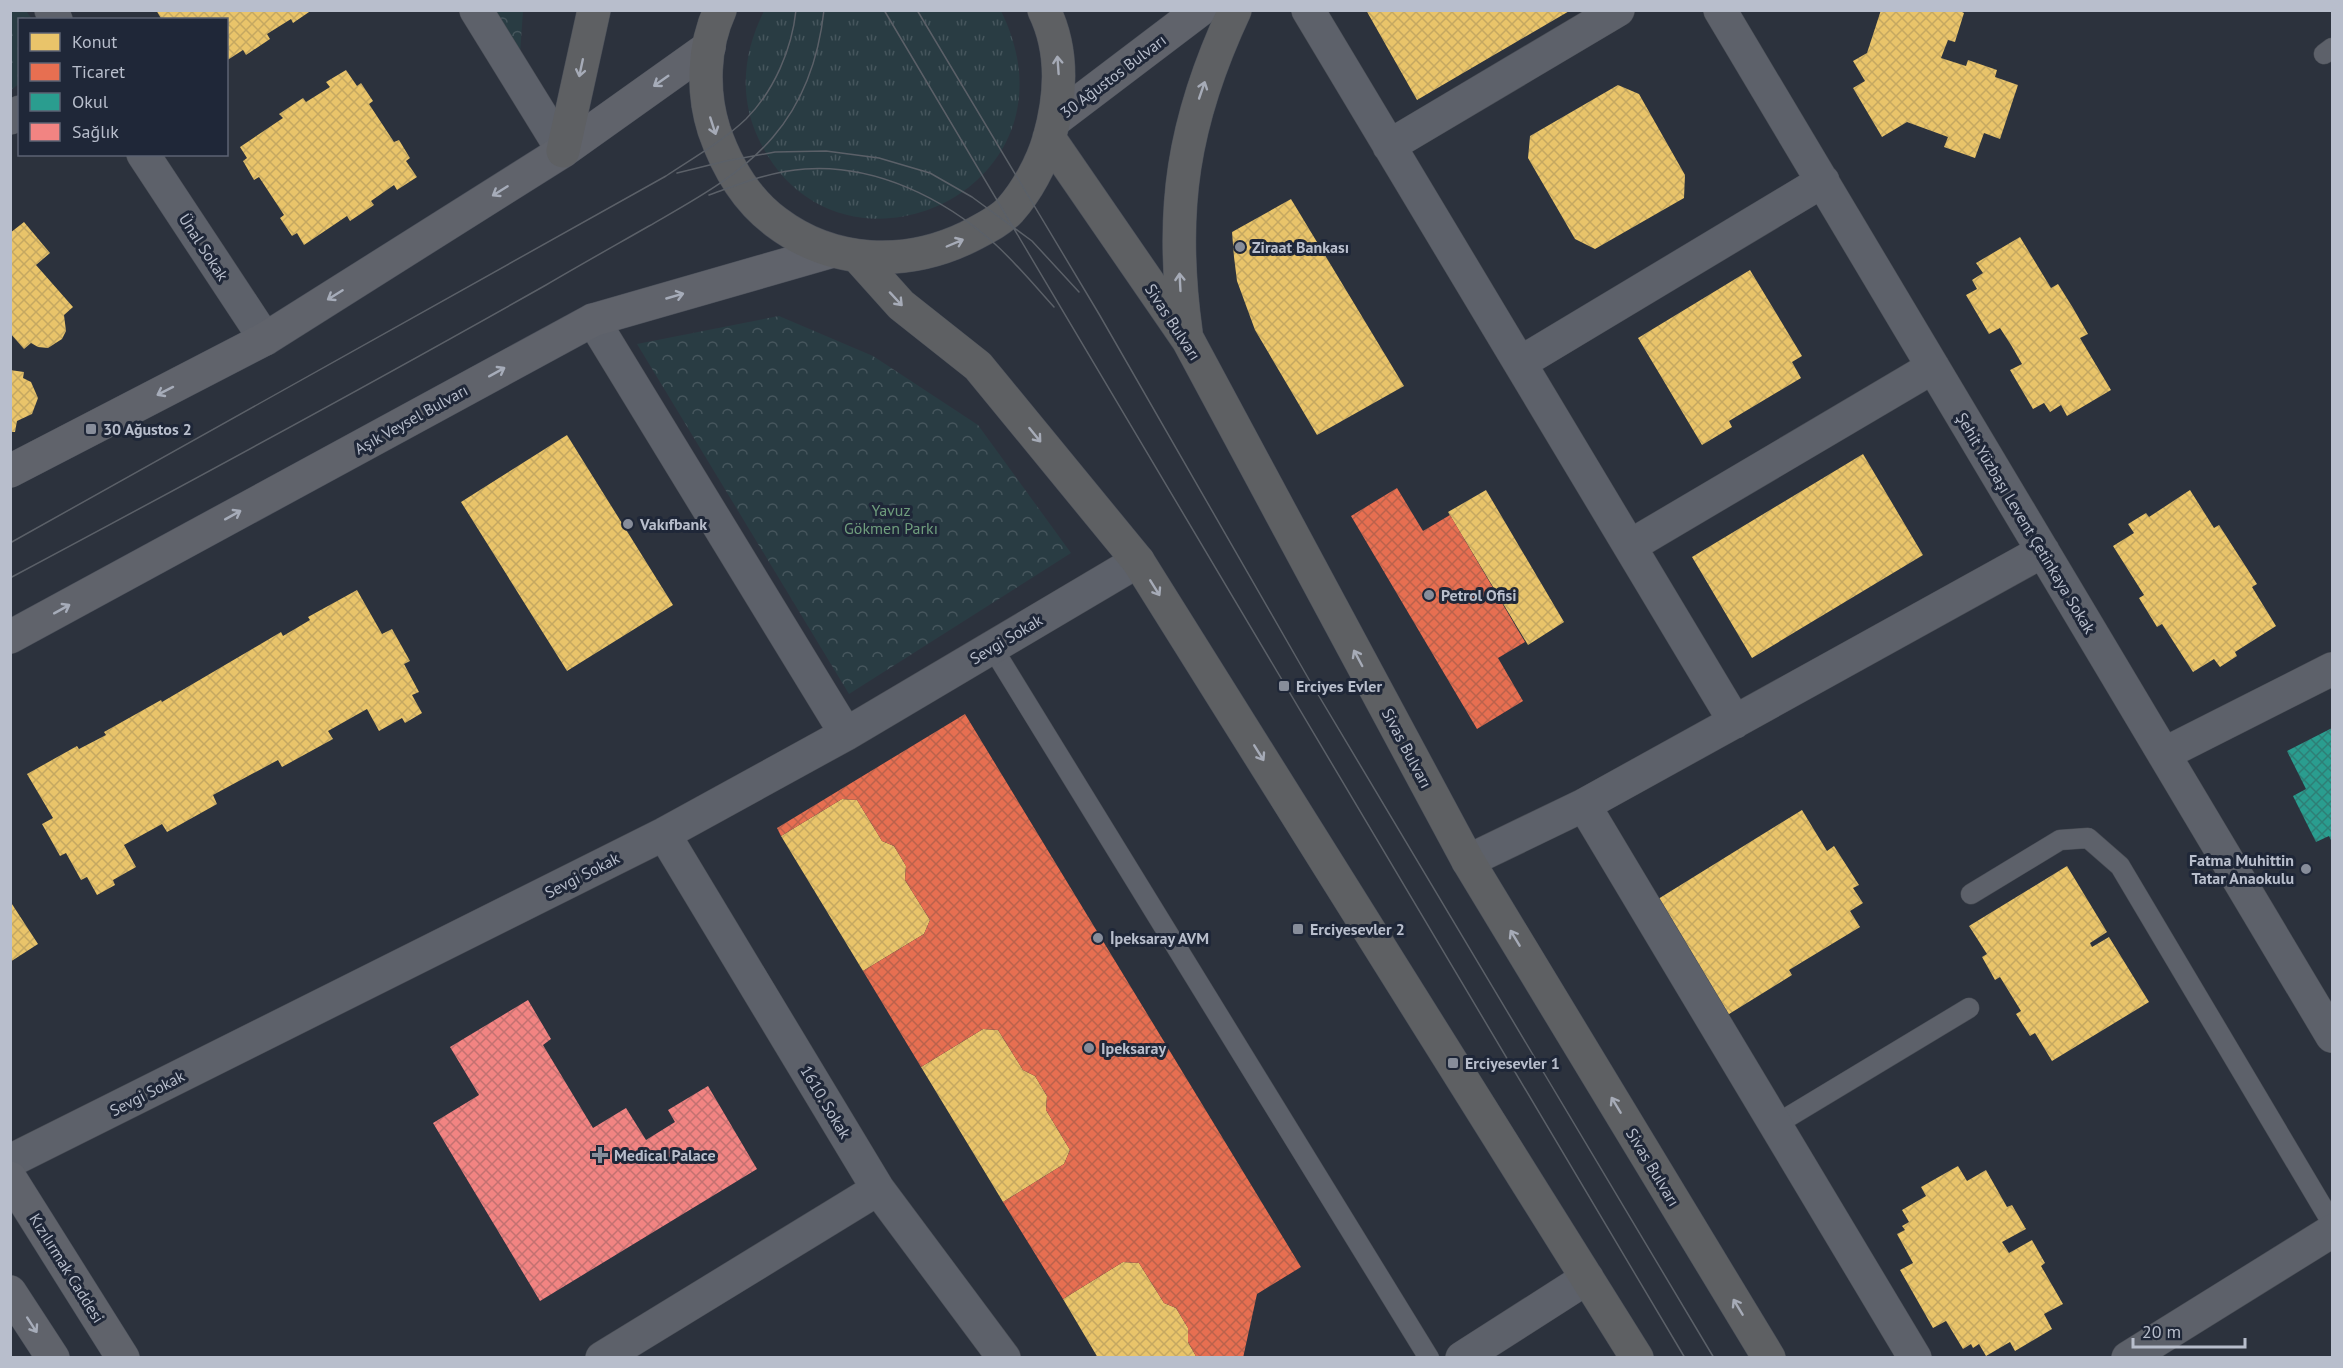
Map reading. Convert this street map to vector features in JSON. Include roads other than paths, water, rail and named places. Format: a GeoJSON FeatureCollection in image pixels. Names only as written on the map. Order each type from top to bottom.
{"type":"FeatureCollection","features":[{"type":"Feature","properties":{"kind":"highway"},"geometry":{"type":"LineString","coordinates":[[563,151],[594,10]]}},
{"type":"Feature","properties":{"kind":"highway"},"geometry":{"type":"LineString","coordinates":[[715,22],[705,80],[709,113],[722,153],[747,195],[775,222],[802,239],[845,254],[894,258],[924,254],[953,244],[988,227],[1010,210],[1024,190],[1046,147],[1052,129],[1059,82],[1057,50],[1044,10]]}},
{"type":"Feature","properties":{"kind":"highway"},"geometry":{"type":"LineString","coordinates":[[1188,340],[1181,291],[1178,242],[1180,193],[1188,144],[1200,98],[1215,53],[1235,10]]}},
{"type":"Feature","properties":{"kind":"highway","name":"Sivas Bulvarı"},"geometry":{"type":"LineString","coordinates":[[1052,129],[1188,340],[1468,861],[1769,1358]]}},
{"type":"Feature","properties":{"kind":"highway"},"geometry":{"type":"LineString","coordinates":[[845,254],[901,305],[978,366],[1138,561],[1637,1358]]}},
{"type":"Feature","properties":{"kind":"main road","name":"30 Ağustos Bulvarı"},"geometry":{"type":"LineString","coordinates":[[1052,129],[1200,10]]}},
{"type":"Feature","properties":{"kind":"main road"},"geometry":{"type":"LineString","coordinates":[[10,471],[265,339],[563,151],[715,22]]}},
{"type":"Feature","properties":{"kind":"main road","name":"Aşık Veysel Bulvarı"},"geometry":{"type":"LineString","coordinates":[[10,637],[592,320],[845,254]]}},
{"type":"Feature","properties":{"kind":"main road","name":"Kızılırmak Caddesi"},"geometry":{"type":"LineString","coordinates":[[10,1178],[123,1358]]}},
{"type":"Feature","properties":{"kind":"main road"},"geometry":{"type":"LineString","coordinates":[[10,1292],[53,1358]]}},
{"type":"Feature","properties":{"kind":"street"},"geometry":{"type":"LineString","coordinates":[[476,10],[563,151]]}},
{"type":"Feature","properties":{"kind":"street"},"geometry":{"type":"LineString","coordinates":[[1308,10],[1735,722]]}},
{"type":"Feature","properties":{"kind":"street"},"geometry":{"type":"LineString","coordinates":[[1389,146],[1618,10]]}},
{"type":"Feature","properties":{"kind":"street","name":"Şehit Yüzbaşı Levent Çetinkaya Sokak"},"geometry":{"type":"LineString","coordinates":[[1720,10],[2332,1036]]}},
{"type":"Feature","properties":{"kind":"street","name":"Ünal Sokak"},"geometry":{"type":"LineString","coordinates":[[144,156],[265,339]]}},
{"type":"Feature","properties":{"kind":"street"},"geometry":{"type":"LineString","coordinates":[[1520,363],[1823,181]]}},
{"type":"Feature","properties":{"kind":"street"},"geometry":{"type":"LineString","coordinates":[[592,320],[846,734]]}},
{"type":"Feature","properties":{"kind":"street"},"geometry":{"type":"LineString","coordinates":[[1630,546],[1933,367]]}},
{"type":"Feature","properties":{"kind":"street"},"geometry":{"type":"LineString","coordinates":[[1468,861],[1584,805],[2043,551]]}},
{"type":"Feature","properties":{"kind":"street","name":"Sevgi Sokak"},"geometry":{"type":"LineString","coordinates":[[10,1161],[664,834],[846,734],[1138,561]]}},
{"type":"Feature","properties":{"kind":"street"},"geometry":{"type":"LineString","coordinates":[[2164,754],[2332,669]]}},
{"type":"Feature","properties":{"kind":"street"},"geometry":{"type":"LineString","coordinates":[[1584,805],[1915,1358]]}},
{"type":"Feature","properties":{"kind":"street","name":"1610. Sokak"},"geometry":{"type":"LineString","coordinates":[[664,834],[878,1189],[1004,1358]]}},
{"type":"Feature","properties":{"kind":"street"},"geometry":{"type":"LineString","coordinates":[[602,1358],[878,1189]]}},
{"type":"Feature","properties":{"kind":"street"},"geometry":{"type":"LineString","coordinates":[[2128,1358],[2332,1231]]}},
{"type":"Feature","properties":{"kind":"street"},"geometry":{"type":"LineString","coordinates":[[1462,1358],[1587,1278]]}},
{"type":"Feature","properties":{"kind":"lane"},"geometry":{"type":"LineString","coordinates":[[992,647],[1429,1358]]}},
{"type":"Feature","properties":{"kind":"lane"},"geometry":{"type":"LineString","coordinates":[[1971,894],[2060,840],[2088,838],[2120,866],[2332,1223]]}},
{"type":"Feature","properties":{"kind":"lane"},"geometry":{"type":"LineString","coordinates":[[1775,1125],[1969,1008]]}},
{"type":"Feature","properties":{"kind":"tram line"},"geometry":{"type":"LineString","coordinates":[[10,543],[666,176],[708,149],[746,119],[765,96],[786,54],[796,10]]}},
{"type":"Feature","properties":{"kind":"tram line"},"geometry":{"type":"LineString","coordinates":[[10,578],[480,322],[682,207],[731,176],[773,137],[793,108],[814,61],[824,10]]}},
{"type":"Feature","properties":{"kind":"tram line"},"geometry":{"type":"LineString","coordinates":[[884,10],[1685,1358]]}},
{"type":"Feature","properties":{"kind":"tram line"},"geometry":{"type":"LineString","coordinates":[[917,10],[1099,314],[1307,676],[1714,1358]]}},
{"type":"Feature","properties":{"kind":"tram line"},"geometry":{"type":"LineString","coordinates":[[677,173],[775,152],[826,151],[879,158],[930,173],[972,197],[1032,241],[1079,292]]}},
{"type":"Feature","properties":{"kind":"tram line"},"geometry":{"type":"LineString","coordinates":[[709,195],[744,182],[793,170],[831,169],[882,178],[931,199],[975,227],[1010,259],[1054,307]]}},
{"type":"Feature","properties":{"kind":"place","name":"Ziraat Bankası"},"geometry":{"type":"Point","coordinates":[1240,247]}},
{"type":"Feature","properties":{"kind":"place","name":"30 Ağustos 2"},"geometry":{"type":"Point","coordinates":[91,429]}},
{"type":"Feature","properties":{"kind":"place","name":"Vakıfbank"},"geometry":{"type":"Point","coordinates":[628,524]}},
{"type":"Feature","properties":{"kind":"place","name":"Petrol Ofisi"},"geometry":{"type":"Point","coordinates":[1429,595]}},
{"type":"Feature","properties":{"kind":"place","name":"Erciyes Evler"},"geometry":{"type":"Point","coordinates":[1284,686]}},
{"type":"Feature","properties":{"kind":"place","name":"Fatma Muhittin Tatar Anaokulu"},"geometry":{"type":"Point","coordinates":[2306,869]}},
{"type":"Feature","properties":{"kind":"place","name":"Erciyesevler 2"},"geometry":{"type":"Point","coordinates":[1298,929]}},
{"type":"Feature","properties":{"kind":"place","name":"İpeksaray AVM"},"geometry":{"type":"Point","coordinates":[1098,938]}},
{"type":"Feature","properties":{"kind":"place","name":"Ipeksaray"},"geometry":{"type":"Point","coordinates":[1089,1048]}},
{"type":"Feature","properties":{"kind":"place","name":"Erciyesevler 1"},"geometry":{"type":"Point","coordinates":[1453,1063]}},
{"type":"Feature","properties":{"kind":"place","name":"Medical Palace"},"geometry":{"type":"Point","coordinates":[600,1155]}},
{"type":"Feature","properties":{"kind":"park label","name":"Yavuz Gökmen Parkı"},"geometry":{"type":"Point","coordinates":[891,519]}}]}
